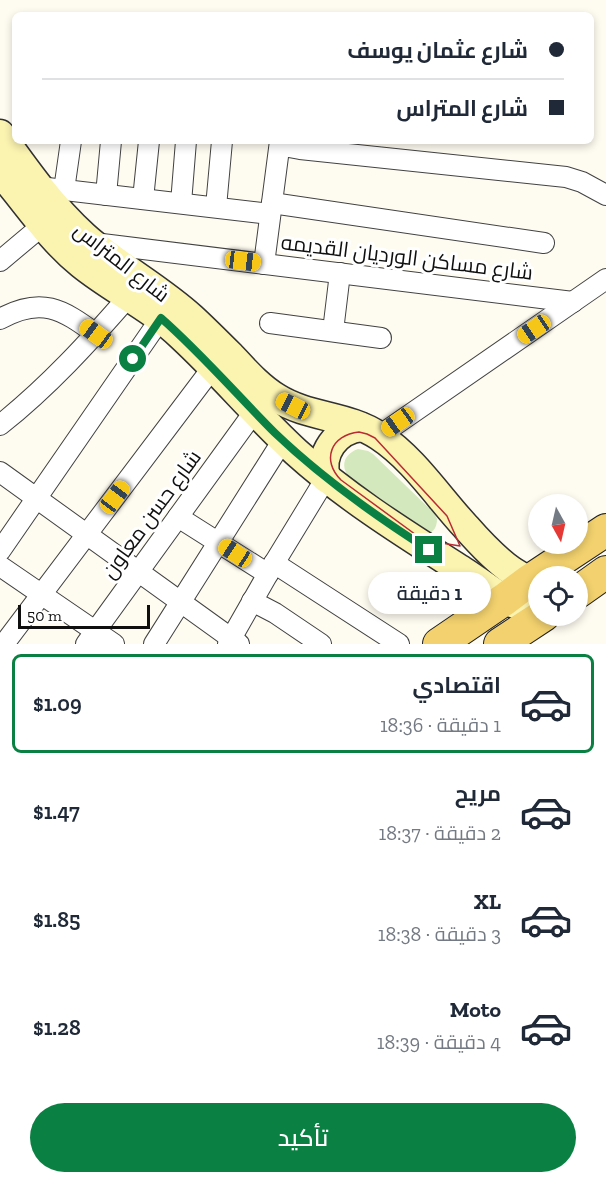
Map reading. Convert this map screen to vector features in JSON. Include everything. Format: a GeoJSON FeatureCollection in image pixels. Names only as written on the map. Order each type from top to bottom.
{"type":"FeatureCollection","features":[{"type":"Feature","properties":{"kind":"main road"},"geometry":{"type":"LineString","coordinates":[[563,566],[606,530]]}},
{"type":"Feature","properties":{"kind":"main road"},"geometry":{"type":"LineString","coordinates":[[588,585],[606,572]]}},
{"type":"Feature","properties":{"kind":"main road"},"geometry":{"type":"LineString","coordinates":[[440,644],[528,595]]}},
{"type":"Feature","properties":{"kind":"main road"},"geometry":{"type":"LineString","coordinates":[[500,644],[528,626]]}},
{"type":"Feature","properties":{"kind":"street","name":"شارع المتراس"},"geometry":{"type":"LineString","coordinates":[[0,134],[52,188],[76,228],[120,265],[141,278],[189,316],[271,394],[308,412],[343,420],[370,431],[406,458],[465,526],[492,555],[512,572],[528,595]]}},
{"type":"Feature","properties":{"kind":"street"},"geometry":{"type":"LineString","coordinates":[[70,144],[52,188],[216,207],[271,209],[544,243]]}},
{"type":"Feature","properties":{"kind":"street"},"geometry":{"type":"LineString","coordinates":[[106,195],[111,144]]}},
{"type":"Feature","properties":{"kind":"street"},"geometry":{"type":"LineString","coordinates":[[143,199],[149,144]]}},
{"type":"Feature","properties":{"kind":"street"},"geometry":{"type":"LineString","coordinates":[[181,203],[186,144]]}},
{"type":"Feature","properties":{"kind":"street"},"geometry":{"type":"LineString","coordinates":[[216,207],[222,144]]}},
{"type":"Feature","properties":{"kind":"street"},"geometry":{"type":"LineString","coordinates":[[264,264],[280,144]]}},
{"type":"Feature","properties":{"kind":"street"},"geometry":{"type":"LineString","coordinates":[[284,144],[300,150],[566,177],[582,182],[606,195]]}},
{"type":"Feature","properties":{"kind":"street","name":"شارع المتراس"},"geometry":{"type":"LineString","coordinates":[[0,172],[43,225],[81,264],[161,318],[188,342],[283,440],[326,478],[394,528],[481,583],[528,595]]}},
{"type":"Feature","properties":{"kind":"street"},"geometry":{"type":"LineString","coordinates":[[0,261],[43,225]]}},
{"type":"Feature","properties":{"kind":"street","name":"شارع مساكن الورديان القديمه"},"geometry":{"type":"LineString","coordinates":[[92,243],[573,302]]}},
{"type":"Feature","properties":{"kind":"street"},"geometry":{"type":"LineString","coordinates":[[333,332],[340,273]]}},
{"type":"Feature","properties":{"kind":"street"},"geometry":{"type":"LineString","coordinates":[[0,472],[181,602],[232,642],[252,601],[326,478],[325,457],[336,438],[348,430],[370,431],[606,279]]}},
{"type":"Feature","properties":{"kind":"street"},"geometry":{"type":"LineString","coordinates":[[0,425],[71,361],[129,296]]}},
{"type":"Feature","properties":{"kind":"street"},"geometry":{"type":"LineString","coordinates":[[0,319],[14,311],[33,307],[52,308],[70,316],[96,334]]}},
{"type":"Feature","properties":{"kind":"street"},"geometry":{"type":"LineString","coordinates":[[0,551],[161,318]]}},
{"type":"Feature","properties":{"kind":"street"},"geometry":{"type":"LineString","coordinates":[[270,323],[381,338]]}},
{"type":"Feature","properties":{"kind":"street"},"geometry":{"type":"LineString","coordinates":[[4,644],[213,367]]}},
{"type":"Feature","properties":{"kind":"street","name":"شارع حسن معاون"},"geometry":{"type":"LineString","coordinates":[[91,638],[255,412]]}},
{"type":"Feature","properties":{"kind":"street"},"geometry":{"type":"LineString","coordinates":[[154,644],[283,440]]}},
{"type":"Feature","properties":{"kind":"street"},"geometry":{"type":"LineString","coordinates":[[178,517],[399,644]]}},
{"type":"Feature","properties":{"kind":"street"},"geometry":{"type":"LineString","coordinates":[[0,566],[42,595],[91,638],[114,644]]}},
{"type":"Feature","properties":{"kind":"street"},"geometry":{"type":"LineString","coordinates":[[252,601],[275,613],[321,644]]}},
{"type":"Feature","properties":{"kind":"green space"},"geometry":{"type":"Polygon","coordinates":[[[358,449],[373,454],[434,513],[437,519],[433,530],[423,534],[349,477],[344,465],[345,461],[349,454],[358,449]]]}},
{"type":"Feature","properties":{"kind":"tram line"},"geometry":{"type":"LineString","coordinates":[[359,432],[375,438],[447,516],[460,546],[423,540],[341,480],[331,464],[332,450],[342,438],[359,432]]}},
{"type":"Feature","properties":{"kind":"route"},"geometry":{"type":"LineString","coordinates":[[133,359],[161,318],[196,350],[297,453],[326,478],[394,528],[429,550]]}}]}
